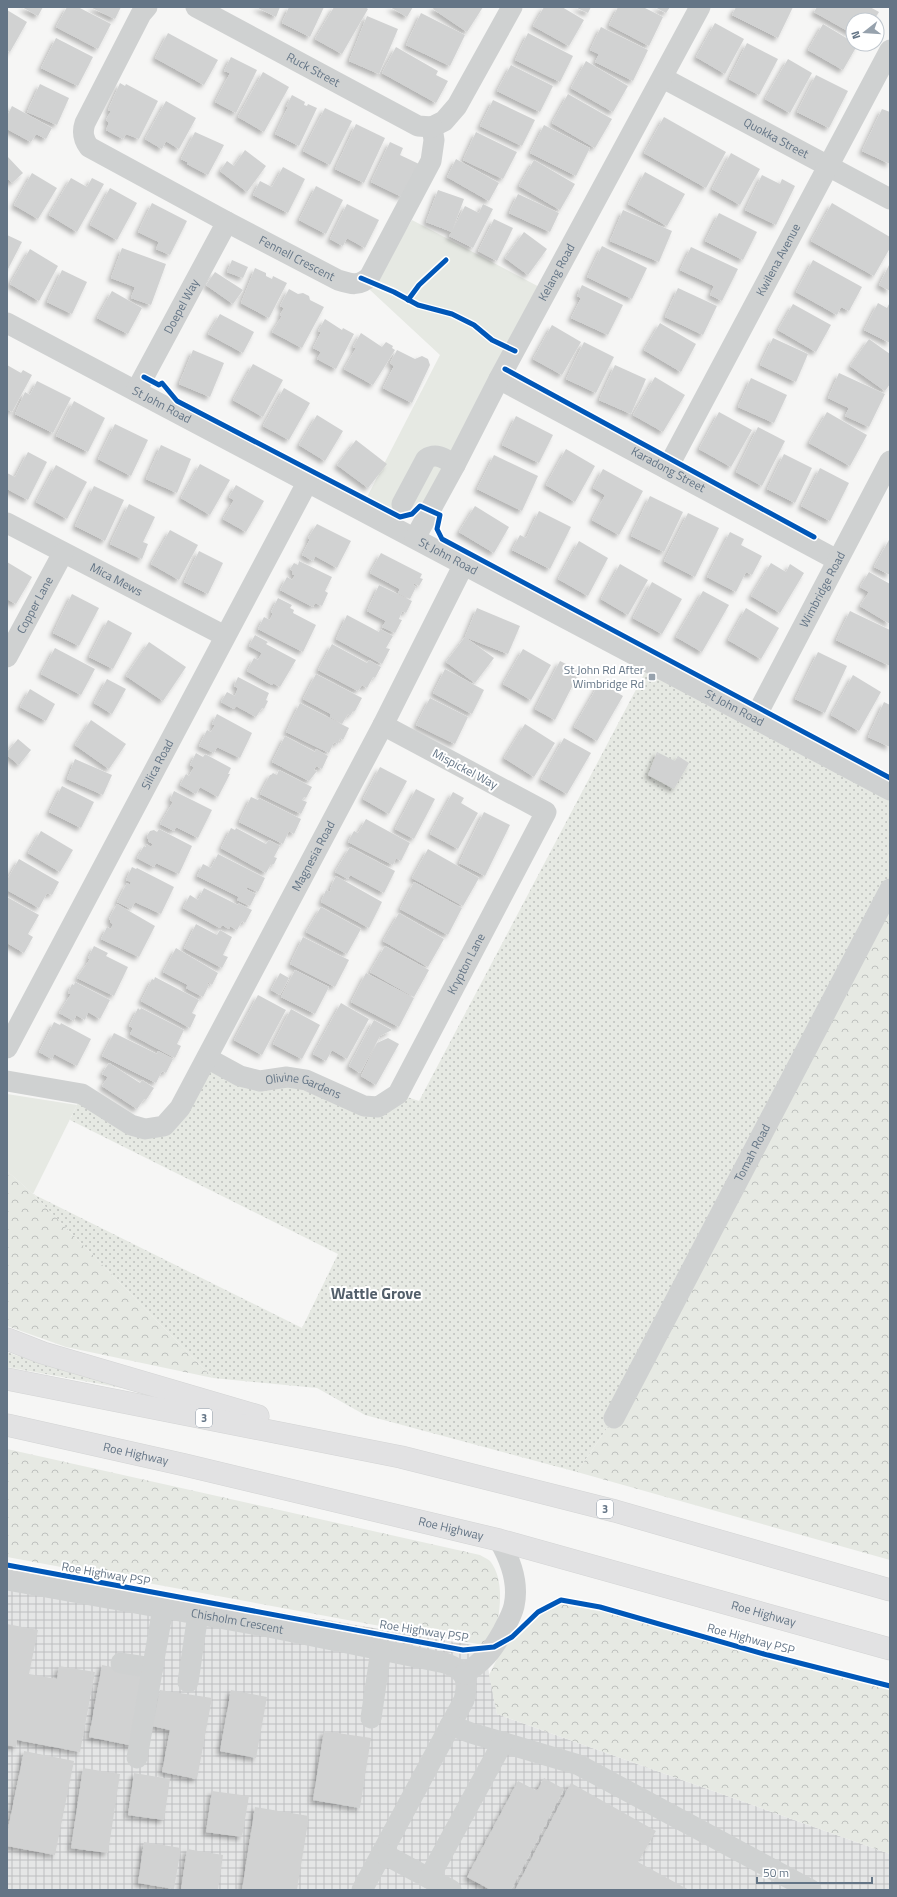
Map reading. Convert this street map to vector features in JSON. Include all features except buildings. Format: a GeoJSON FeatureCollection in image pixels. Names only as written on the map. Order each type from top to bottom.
{"type":"FeatureCollection","features":[{"type":"Feature","properties":{"kind":"highway"},"geometry":{"type":"LineString","coordinates":[[7,1339],[43,1353],[401,1457]]}},
{"type":"Feature","properties":{"kind":"highway","name":"3"},"geometry":{"type":"LineString","coordinates":[[7,1379],[401,1457],[615,1511],[890,1590]]}},
{"type":"Feature","properties":{"kind":"highway","name":"Roe Highway"},"geometry":{"type":"LineString","coordinates":[[7,1425],[193,1467],[499,1540],[890,1649]]}},
{"type":"Feature","properties":{"kind":"street","name":"Fennell Crescent"},"geometry":{"type":"LineString","coordinates":[[147,7],[141,14],[84,123],[83,130],[85,142],[89,146],[227,222],[338,280],[354,284],[366,281],[370,276],[432,161],[434,140],[432,127]]}},
{"type":"Feature","properties":{"kind":"street","name":"Ruck Street"},"geometry":{"type":"LineString","coordinates":[[196,7],[418,126],[432,127]]}},
{"type":"Feature","properties":{"kind":"street"},"geometry":{"type":"LineString","coordinates":[[432,127],[444,121],[457,106],[512,7]]}},
{"type":"Feature","properties":{"kind":"street","name":"Kelang Road"},"geometry":{"type":"LineString","coordinates":[[415,538],[456,465],[499,379],[700,7]]}},
{"type":"Feature","properties":{"kind":"street","name":"Kwilena Avenue"},"geometry":{"type":"LineString","coordinates":[[667,470],[890,50]]}},
{"type":"Feature","properties":{"kind":"street","name":"Quokka Street"},"geometry":{"type":"LineString","coordinates":[[663,78],[890,199]]}},
{"type":"Feature","properties":{"kind":"street","name":"Doepel Way"},"geometry":{"type":"LineString","coordinates":[[136,391],[227,222]]}},
{"type":"Feature","properties":{"kind":"street","name":"St John Road"},"geometry":{"type":"LineString","coordinates":[[7,323],[890,790]]}},
{"type":"Feature","properties":{"kind":"street","name":"Karadong Street"},"geometry":{"type":"LineString","coordinates":[[499,379],[837,560]]}},
{"type":"Feature","properties":{"kind":"street"},"geometry":{"type":"LineString","coordinates":[[402,504],[426,459],[432,455],[439,456],[456,465]]}},
{"type":"Feature","properties":{"kind":"street","name":"Wimbridge Road"},"geometry":{"type":"LineString","coordinates":[[755,718],[890,461]]}},
{"type":"Feature","properties":{"kind":"street","name":"Silica Road"},"geometry":{"type":"LineString","coordinates":[[7,1048],[308,481]]}},
{"type":"Feature","properties":{"kind":"street","name":"Mica Mews"},"geometry":{"type":"LineString","coordinates":[[7,523],[225,636]]}},
{"type":"Feature","properties":{"kind":"street","name":"Copper Lane"},"geometry":{"type":"LineString","coordinates":[[7,657],[64,553]]}},
{"type":"Feature","properties":{"kind":"street","name":"Magnesia Road"},"geometry":{"type":"LineString","coordinates":[[7,1081],[82,1094],[131,1125],[145,1129],[164,1126],[180,1108],[208,1058],[383,725],[464,564]]}},
{"type":"Feature","properties":{"kind":"street","name":"Mispickel Way"},"geometry":{"type":"LineString","coordinates":[[383,725],[546,812]]}},
{"type":"Feature","properties":{"kind":"street","name":"Krypton Lane"},"geometry":{"type":"LineString","coordinates":[[378,1107],[398,1094],[546,812]]}},
{"type":"Feature","properties":{"kind":"street","name":"Tomah Road"},"geometry":{"type":"LineString","coordinates":[[614,1418],[890,889]]}},
{"type":"Feature","properties":{"kind":"street","name":"Olivine Gardens"},"geometry":{"type":"LineString","coordinates":[[208,1058],[240,1076],[260,1081],[287,1077],[306,1080],[364,1106],[378,1107]]}},
{"type":"Feature","properties":{"kind":"street"},"geometry":{"type":"LineString","coordinates":[[362,1890],[464,1700],[467,1686],[464,1674],[480,1664],[494,1647],[510,1617],[514,1606],[515,1594],[513,1580],[507,1554],[499,1540]]}},
{"type":"Feature","properties":{"kind":"street","name":"Chisholm Crescent"},"geometry":{"type":"LineString","coordinates":[[7,1580],[198,1614],[445,1663],[455,1667],[464,1674]]}},
{"type":"Feature","properties":{"kind":"street"},"geometry":{"type":"LineString","coordinates":[[137,1758],[163,1608]]}},
{"type":"Feature","properties":{"kind":"street"},"geometry":{"type":"LineString","coordinates":[[188,1682],[198,1614]]}},
{"type":"Feature","properties":{"kind":"street"},"geometry":{"type":"LineString","coordinates":[[367,1708],[381,1650]]}},
{"type":"Feature","properties":{"kind":"street"},"geometry":{"type":"LineString","coordinates":[[121,1663],[153,1668]]}},
{"type":"Feature","properties":{"kind":"street"},"geometry":{"type":"LineString","coordinates":[[450,1725],[579,1765],[811,1890]]}},
{"type":"Feature","properties":{"kind":"street"},"geometry":{"type":"LineString","coordinates":[[429,1878],[503,1742]]}},
{"type":"Feature","properties":{"kind":"street"},"geometry":{"type":"LineString","coordinates":[[382,1853],[451,1890]]}},
{"type":"Feature","properties":{"kind":"shaded area"},"geometry":{"type":"Polygon","coordinates":[[[7,1565],[484,1647],[497,1714],[890,1854],[890,1890],[7,1890],[7,1565]]]}},
{"type":"Feature","properties":{"kind":"green space"},"geometry":{"type":"Polygon","coordinates":[[[412,220],[547,291],[430,510],[420,506],[412,514],[400,517],[366,499],[440,355],[370,290],[412,220]]]}},
{"type":"Feature","properties":{"kind":"green space"},"geometry":{"type":"Polygon","coordinates":[[[650,663],[890,780],[890,889],[614,1418],[577,1472],[365,1415],[317,1388],[213,1378],[33,1194],[302,1328],[338,1254],[70,1120],[82,1094],[131,1125],[164,1126],[207,1058],[287,1077],[364,1106],[398,1094],[419,1101],[650,663]]]}},
{"type":"Feature","properties":{"kind":"green space"},"geometry":{"type":"Polygon","coordinates":[[[890,888],[890,1560],[577,1472],[614,1418],[890,888]]]}},
{"type":"Feature","properties":{"kind":"green space"},"geometry":{"type":"Polygon","coordinates":[[[7,1094],[77,1105],[33,1194],[7,1171],[7,1094]]]}},
{"type":"Feature","properties":{"kind":"green space"},"geometry":{"type":"Polygon","coordinates":[[[7,1171],[33,1194],[213,1378],[66,1347],[7,1326],[7,1171]]]}},
{"type":"Feature","properties":{"kind":"green space"},"geometry":{"type":"Polygon","coordinates":[[[7,1352],[15,1355],[139,1391],[7,1367],[7,1352]]]}},
{"type":"Feature","properties":{"kind":"green space"},"geometry":{"type":"Polygon","coordinates":[[[7,1449],[480,1555],[490,1561],[499,1580],[500,1603],[494,1647],[7,1557],[7,1449]]]}},
{"type":"Feature","properties":{"kind":"green space"},"geometry":{"type":"Polygon","coordinates":[[[561,1600],[600,1607],[890,1685],[890,1854],[497,1714],[489,1675],[501,1651],[538,1612],[561,1600]]]}},
{"type":"Feature","properties":{"kind":"cycle path"},"geometry":{"type":"LineString","coordinates":[[408,300],[419,285],[446,260]]}},
{"type":"Feature","properties":{"kind":"cycle path"},"geometry":{"type":"LineString","coordinates":[[361,278],[394,292],[418,305],[452,314],[474,325],[492,340],[515,351]]}},
{"type":"Feature","properties":{"kind":"cycle path"},"geometry":{"type":"LineString","coordinates":[[505,369],[814,537]]}},
{"type":"Feature","properties":{"kind":"cycle path"},"geometry":{"type":"LineString","coordinates":[[144,377],[159,385],[162,383],[177,401],[400,517],[412,514],[420,506],[440,515],[437,529],[442,539],[890,778]]}},
{"type":"Feature","properties":{"kind":"cycle path","name":"Roe Highway PSP"},"geometry":{"type":"LineString","coordinates":[[7,1565],[463,1650],[494,1647],[512,1637],[538,1612],[561,1600],[600,1607],[764,1654],[890,1686]]}},
{"type":"Feature","properties":{"kind":"place","name":"St John Rd After Wimbridge Rd"},"geometry":{"type":"Point","coordinates":[652,677]}},
{"type":"Feature","properties":{"kind":"district","name":"Wattle Grove"},"geometry":{"type":"Point","coordinates":[376,1293]}}]}
